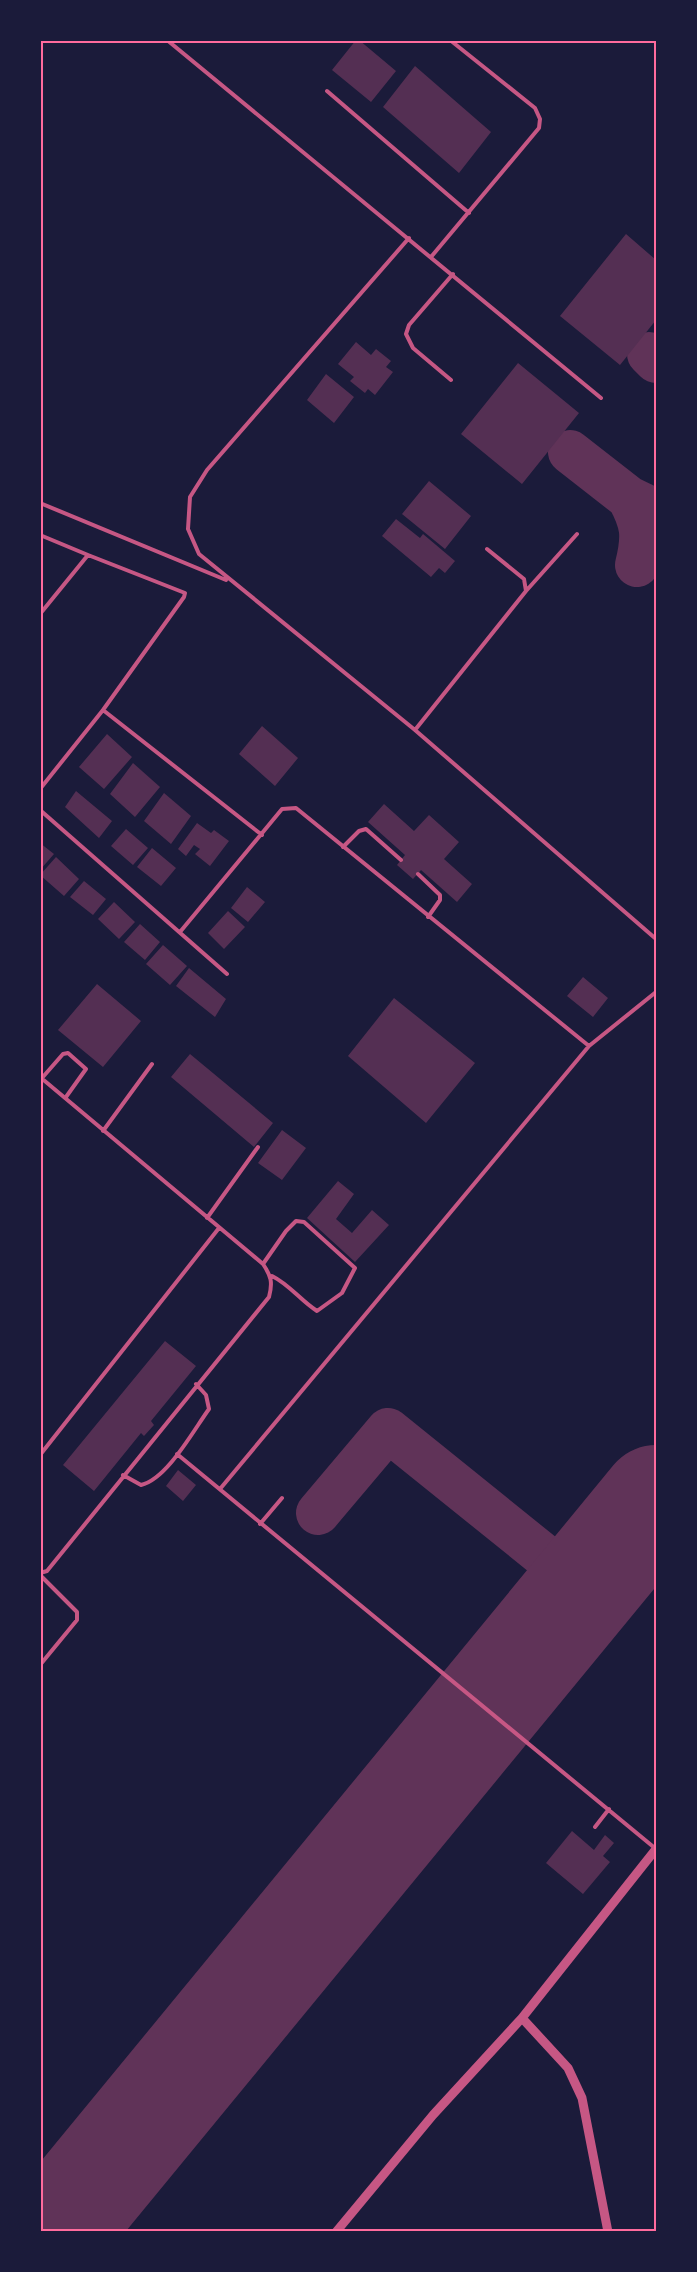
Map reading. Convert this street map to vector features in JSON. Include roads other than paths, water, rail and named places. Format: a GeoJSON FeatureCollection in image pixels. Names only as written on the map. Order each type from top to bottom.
{"type":"FeatureCollection","features":[{"type":"Feature","properties":{"kind":"street"},"geometry":{"type":"LineString","coordinates":[[336,2232],[433,2115],[522,2018],[657,1849]]}},
{"type":"Feature","properties":{"kind":"street"},"geometry":{"type":"LineString","coordinates":[[522,2018],[568,2068],[582,2098],[608,2232]]}},
{"type":"Feature","properties":{"kind":"lane"},"geometry":{"type":"LineString","coordinates":[[167,40],[601,398]]}},
{"type":"Feature","properties":{"kind":"lane"},"geometry":{"type":"LineString","coordinates":[[431,257],[539,128],[540,119],[535,108],[450,40]]}},
{"type":"Feature","properties":{"kind":"lane"},"geometry":{"type":"LineString","coordinates":[[327,90],[469,213]]}},
{"type":"Feature","properties":{"kind":"lane"},"geometry":{"type":"LineString","coordinates":[[409,238],[207,470],[190,496],[188,529],[199,554],[231,582],[415,729],[657,939]]}},
{"type":"Feature","properties":{"kind":"lane"},"geometry":{"type":"LineString","coordinates":[[451,380],[413,348],[406,334],[409,326],[453,274]]}},
{"type":"Feature","properties":{"kind":"lane"},"geometry":{"type":"LineString","coordinates":[[40,504],[231,582]]}},
{"type":"Feature","properties":{"kind":"lane"},"geometry":{"type":"LineString","coordinates":[[415,729],[526,591],[577,534]]}},
{"type":"Feature","properties":{"kind":"lane"},"geometry":{"type":"LineString","coordinates":[[40,535],[184,592],[184,597],[103,710],[40,789]]}},
{"type":"Feature","properties":{"kind":"lane"},"geometry":{"type":"LineString","coordinates":[[487,549],[524,579],[526,591]]}},
{"type":"Feature","properties":{"kind":"lane"},"geometry":{"type":"LineString","coordinates":[[40,614],[88,555]]}},
{"type":"Feature","properties":{"kind":"lane"},"geometry":{"type":"LineString","coordinates":[[103,710],[262,835]]}},
{"type":"Feature","properties":{"kind":"lane"},"geometry":{"type":"LineString","coordinates":[[180,933],[282,809],[296,808],[589,1046]]}},
{"type":"Feature","properties":{"kind":"lane"},"geometry":{"type":"LineString","coordinates":[[40,810],[227,974]]}},
{"type":"Feature","properties":{"kind":"lane"},"geometry":{"type":"LineString","coordinates":[[343,847],[359,831],[366,829],[401,860]]}},
{"type":"Feature","properties":{"kind":"lane"},"geometry":{"type":"LineString","coordinates":[[418,874],[440,895],[440,900],[428,917]]}},
{"type":"Feature","properties":{"kind":"lane"},"geometry":{"type":"LineString","coordinates":[[220,1489],[589,1046],[657,992]]}},
{"type":"Feature","properties":{"kind":"lane"},"geometry":{"type":"LineString","coordinates":[[66,1097],[86,1069],[68,1053],[63,1054],[41,1078],[262,1264],[271,1276],[287,1283],[306,1304],[317,1311],[342,1293],[355,1268],[304,1222],[296,1221],[262,1264]]}},
{"type":"Feature","properties":{"kind":"lane"},"geometry":{"type":"LineString","coordinates":[[103,1131],[152,1064]]}},
{"type":"Feature","properties":{"kind":"lane"},"geometry":{"type":"LineString","coordinates":[[207,1218],[258,1147]]}},
{"type":"Feature","properties":{"kind":"lane"},"geometry":{"type":"LineString","coordinates":[[40,1455],[219,1228]]}},
{"type":"Feature","properties":{"kind":"lane"},"geometry":{"type":"LineString","coordinates":[[40,1665],[77,1620],[77,1612],[40,1574],[47,1571],[196,1384],[269,1297],[271,1276]]}},
{"type":"Feature","properties":{"kind":"lane"},"geometry":{"type":"LineString","coordinates":[[123,1475],[141,1485],[152,1482],[177,1454],[209,1409],[206,1395],[196,1384]]}},
{"type":"Feature","properties":{"kind":"lane"},"geometry":{"type":"LineString","coordinates":[[177,1454],[657,1849]]}},
{"type":"Feature","properties":{"kind":"lane"},"geometry":{"type":"LineString","coordinates":[[260,1524],[282,1498]]}},
{"type":"Feature","properties":{"kind":"lane"},"geometry":{"type":"LineString","coordinates":[[596,1827],[609,1809]]}}]}
